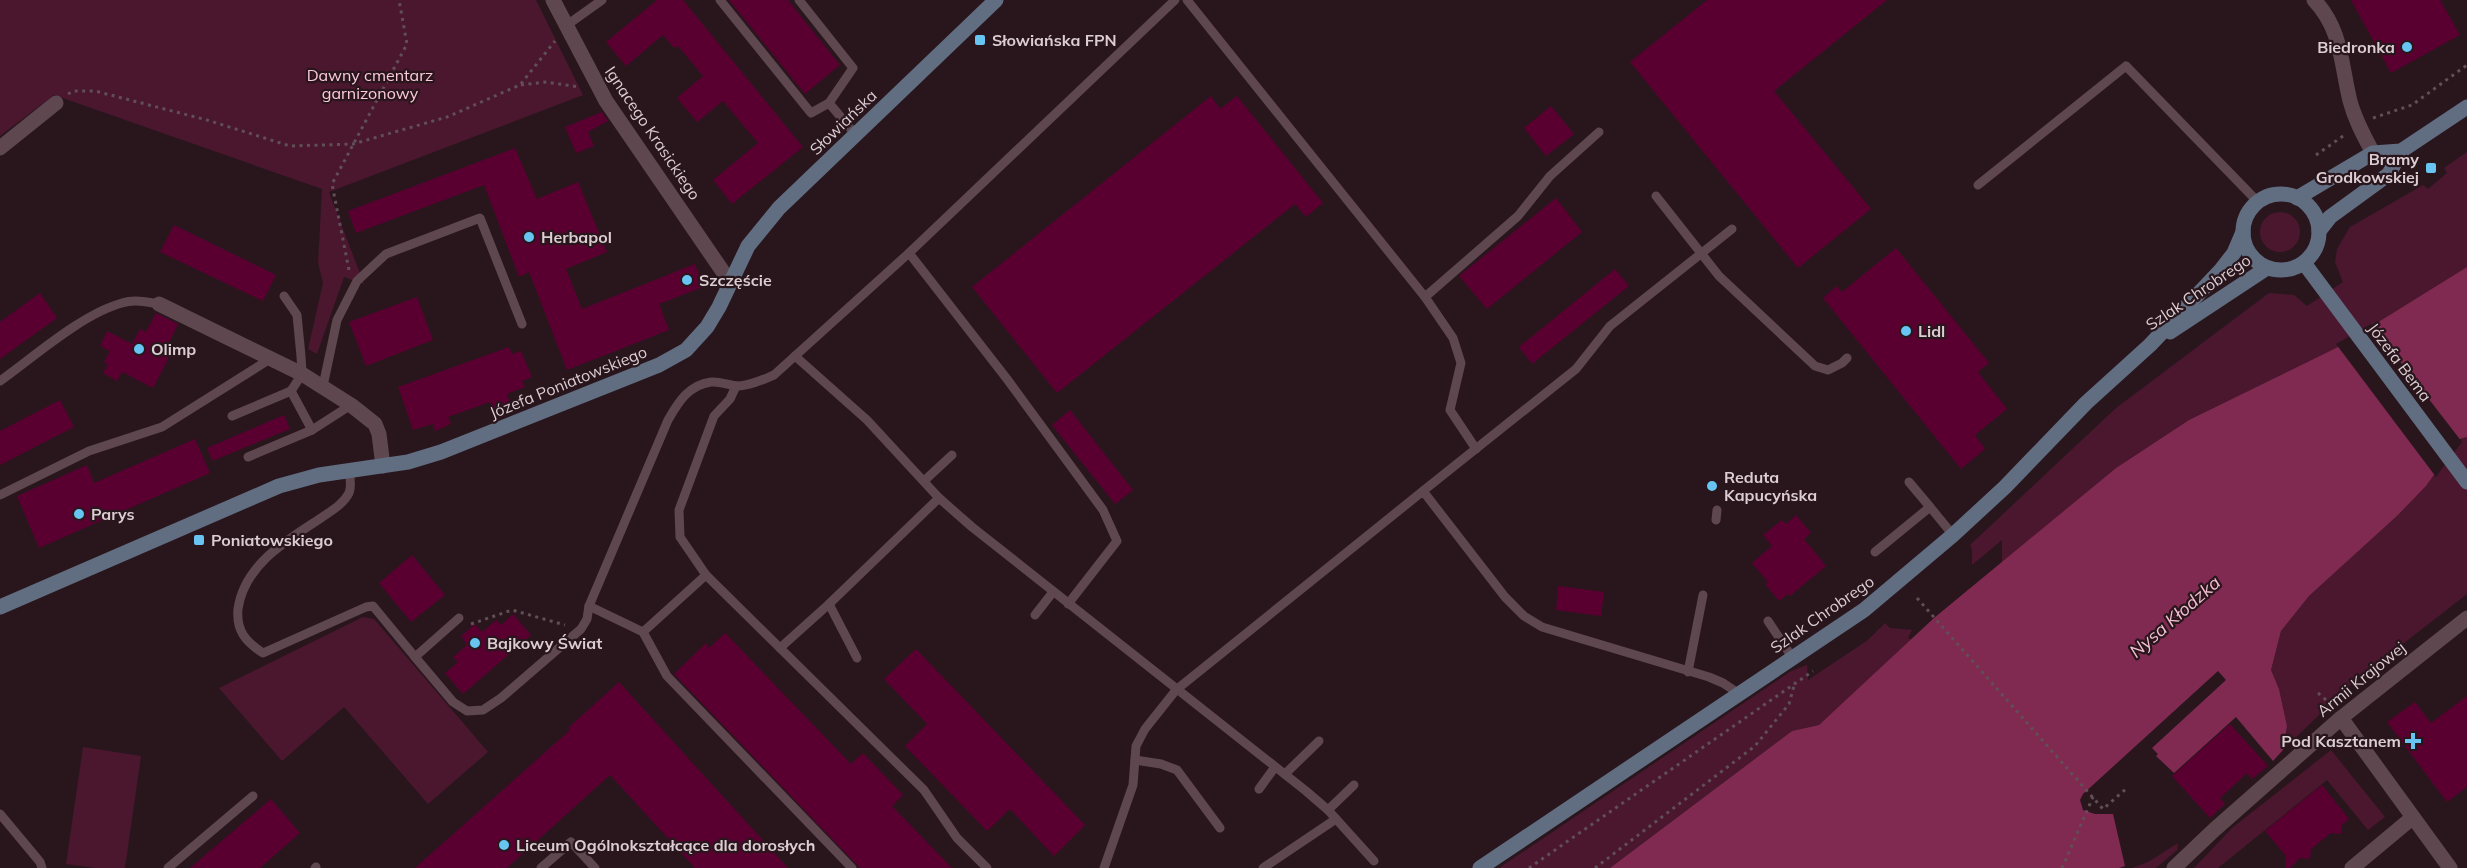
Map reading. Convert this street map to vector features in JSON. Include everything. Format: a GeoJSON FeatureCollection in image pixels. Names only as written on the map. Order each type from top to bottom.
{"type":"FeatureCollection","features":[{"type":"Feature","properties":{"kind":"main road","name":"Słowiańska"},"geometry":{"type":"LineString","coordinates":[[730,282],[748,246],[772,216],[996,0]]}},
{"type":"Feature","properties":{"kind":"main road"},"geometry":{"type":"LineString","coordinates":[[2297,198],[2373,153],[2401,151],[2464,110]]}},
{"type":"Feature","properties":{"kind":"main road"},"geometry":{"type":"LineString","coordinates":[[2319,231],[2330,217],[2389,174],[2401,151]]}},
{"type":"Feature","properties":{"kind":"main road"},"geometry":{"type":"LineString","coordinates":[[2278,195],[2297,198],[2313,211],[2319,231],[2316,247],[2304,263],[2285,270],[2267,268],[2259,263],[2247,250],[2243,232],[2247,214],[2258,202],[2278,195]]}},
{"type":"Feature","properties":{"kind":"main road","name":"Szlak Chrobrego"},"geometry":{"type":"LineString","coordinates":[[1480,868],[1864,610],[1953,535],[2005,487],[2086,403],[2150,345],[2220,271],[2234,253],[2243,232]]}},
{"type":"Feature","properties":{"kind":"main road","name":"Józefa Bema"},"geometry":{"type":"LineString","coordinates":[[2304,263],[2467,482]]}},
{"type":"Feature","properties":{"kind":"main road","name":"Szlak Chrobrego"},"geometry":{"type":"LineString","coordinates":[[2150,345],[2267,268]]}},
{"type":"Feature","properties":{"kind":"main road","name":"Józefa Poniatowskiego"},"geometry":{"type":"LineString","coordinates":[[0,608],[279,486],[349,470],[408,462],[441,452],[659,365],[686,350],[707,327],[730,282]]}},
{"type":"Feature","properties":{"kind":"street","name":"Ignacego Krasickiego"},"geometry":{"type":"LineString","coordinates":[[554,0],[600,90],[730,282]]}},
{"type":"Feature","properties":{"kind":"street"},"geometry":{"type":"LineString","coordinates":[[2314,0],[2324,13],[2342,55],[2350,100],[2358,126],[2373,153]]}},
{"type":"Feature","properties":{"kind":"street"},"geometry":{"type":"LineString","coordinates":[[0,148],[56,103]]}},
{"type":"Feature","properties":{"kind":"street"},"geometry":{"type":"LineString","coordinates":[[159,304],[302,374],[351,405],[375,424],[379,435],[383,466]]}},
{"type":"Feature","properties":{"kind":"street","name":"Armii Krajowej"},"geometry":{"type":"LineString","coordinates":[[2174,868],[2341,717],[2467,618]]}},
{"type":"Feature","properties":{"kind":"street"},"geometry":{"type":"LineString","coordinates":[[2341,717],[2450,868]]}},
{"type":"Feature","properties":{"kind":"street"},"geometry":{"type":"LineString","coordinates":[[2353,868],[2412,818]]}},
{"type":"Feature","properties":{"kind":"lane"},"geometry":{"type":"LineString","coordinates":[[567,25],[602,0]]}},
{"type":"Feature","properties":{"kind":"lane"},"geometry":{"type":"LineString","coordinates":[[720,0],[811,113],[829,103],[853,68],[799,0]]}},
{"type":"Feature","properties":{"kind":"lane"},"geometry":{"type":"LineString","coordinates":[[349,470],[351,486],[340,505],[264,560],[249,577],[241,593],[238,613],[240,632],[248,643],[263,653],[366,607],[374,606],[453,702],[467,711],[483,710],[501,699],[581,629],[668,420],[680,399],[696,387],[712,382],[736,386],[754,384],[774,375],[909,253],[1175,0]]}},
{"type":"Feature","properties":{"kind":"lane"},"geometry":{"type":"LineString","coordinates":[[1187,0],[1425,297],[1453,338],[1461,363],[1450,410],[1476,449]]}},
{"type":"Feature","properties":{"kind":"lane"},"geometry":{"type":"LineString","coordinates":[[1978,185],[2126,66],[2258,202]]}},
{"type":"Feature","properties":{"kind":"lane"},"geometry":{"type":"LineString","coordinates":[[829,103],[855,134]]}},
{"type":"Feature","properties":{"kind":"lane"},"geometry":{"type":"LineString","coordinates":[[1425,297],[1518,216],[1550,176],[1599,132]]}},
{"type":"Feature","properties":{"kind":"lane"},"geometry":{"type":"LineString","coordinates":[[1656,196],[1701,254],[1744,302],[1815,366],[1828,370],[1847,358]]}},
{"type":"Feature","properties":{"kind":"lane"},"geometry":{"type":"LineString","coordinates":[[323,387],[337,320],[357,281],[386,254],[480,218],[522,324]]}},
{"type":"Feature","properties":{"kind":"lane"},"geometry":{"type":"LineString","coordinates":[[1104,868],[1133,785],[1136,747],[1145,729],[1176,690],[1576,369],[1610,326],[1732,229]]}},
{"type":"Feature","properties":{"kind":"lane"},"geometry":{"type":"LineString","coordinates":[[909,253],[1008,379],[1103,510],[1117,541],[1068,604]]}},
{"type":"Feature","properties":{"kind":"lane"},"geometry":{"type":"LineString","coordinates":[[232,416],[291,391],[302,374],[297,315],[284,296]]}},
{"type":"Feature","properties":{"kind":"lane"},"geometry":{"type":"LineString","coordinates":[[0,381],[92,315],[124,302],[143,301],[159,304]]}},
{"type":"Feature","properties":{"kind":"lane"},"geometry":{"type":"LineString","coordinates":[[795,356],[867,420],[939,498],[1068,604],[1285,774],[1328,810],[1374,861]]}},
{"type":"Feature","properties":{"kind":"lane"},"geometry":{"type":"LineString","coordinates":[[0,495],[89,451],[162,427],[270,359]]}},
{"type":"Feature","properties":{"kind":"lane"},"geometry":{"type":"LineString","coordinates":[[736,386],[730,399],[714,416],[679,510],[680,537],[706,575],[924,790],[957,838],[987,868]]}},
{"type":"Feature","properties":{"kind":"lane"},"geometry":{"type":"LineString","coordinates":[[291,391],[312,430]]}},
{"type":"Feature","properties":{"kind":"lane"},"geometry":{"type":"LineString","coordinates":[[248,457],[312,430],[351,405]]}},
{"type":"Feature","properties":{"kind":"lane"},"geometry":{"type":"LineString","coordinates":[[924,481],[952,455]]}},
{"type":"Feature","properties":{"kind":"lane"},"geometry":{"type":"LineString","coordinates":[[1909,482],[1953,535]]}},
{"type":"Feature","properties":{"kind":"lane"},"geometry":{"type":"LineString","coordinates":[[1423,491],[1506,597],[1524,616],[1542,627],[1723,683],[1738,693]]}},
{"type":"Feature","properties":{"kind":"lane"},"geometry":{"type":"LineString","coordinates":[[780,648],[939,498]]}},
{"type":"Feature","properties":{"kind":"lane"},"geometry":{"type":"LineString","coordinates":[[1875,552],[1929,507]]}},
{"type":"Feature","properties":{"kind":"lane"},"geometry":{"type":"LineString","coordinates":[[643,632],[706,575]]}},
{"type":"Feature","properties":{"kind":"lane"},"geometry":{"type":"LineString","coordinates":[[1035,615],[1053,592]]}},
{"type":"Feature","properties":{"kind":"lane"},"geometry":{"type":"LineString","coordinates":[[1688,672],[1703,595]]}},
{"type":"Feature","properties":{"kind":"lane"},"geometry":{"type":"LineString","coordinates":[[829,604],[857,658]]}},
{"type":"Feature","properties":{"kind":"lane"},"geometry":{"type":"LineString","coordinates":[[589,606],[643,632],[667,676],[852,868]]}},
{"type":"Feature","properties":{"kind":"lane"},"geometry":{"type":"LineString","coordinates":[[415,657],[459,618]]}},
{"type":"Feature","properties":{"kind":"lane"},"geometry":{"type":"LineString","coordinates":[[1768,621],[1792,657]]}},
{"type":"Feature","properties":{"kind":"lane"},"geometry":{"type":"LineString","coordinates":[[1285,774],[1319,741]]}},
{"type":"Feature","properties":{"kind":"lane"},"geometry":{"type":"LineString","coordinates":[[1135,760],[1161,764],[1177,770],[1220,828]]}},
{"type":"Feature","properties":{"kind":"lane"},"geometry":{"type":"LineString","coordinates":[[1259,789],[1275,767]]}},
{"type":"Feature","properties":{"kind":"lane"},"geometry":{"type":"LineString","coordinates":[[1328,810],[1354,785]]}},
{"type":"Feature","properties":{"kind":"lane"},"geometry":{"type":"LineString","coordinates":[[168,868],[253,796]]}},
{"type":"Feature","properties":{"kind":"lane"},"geometry":{"type":"LineString","coordinates":[[0,814],[40,861],[42,868]]}},
{"type":"Feature","properties":{"kind":"lane"},"geometry":{"type":"LineString","coordinates":[[1263,868],[1336,819]]}},
{"type":"Feature","properties":{"kind":"lane"},"geometry":{"type":"LineString","coordinates":[[541,868],[571,842],[595,868]]}},
{"type":"Feature","properties":{"kind":"path"},"geometry":{"type":"LineString","coordinates":[[357,281],[348,268],[332,184],[407,44],[399,0]]}},
{"type":"Feature","properties":{"kind":"path"},"geometry":{"type":"LineString","coordinates":[[520,85],[567,25]]}},
{"type":"Feature","properties":{"kind":"path"},"geometry":{"type":"LineString","coordinates":[[2316,155],[2358,126],[2412,105],[2467,65]]}},
{"type":"Feature","properties":{"kind":"path"},"geometry":{"type":"LineString","coordinates":[[56,103],[73,91],[95,91],[207,120],[290,146],[353,144],[447,117],[520,85],[545,82],[600,90]]}},
{"type":"Feature","properties":{"kind":"path"},"geometry":{"type":"LineString","coordinates":[[1917,598],[1932,618],[2103,808],[2127,788]]}},
{"type":"Feature","properties":{"kind":"path"},"geometry":{"type":"LineString","coordinates":[[459,618],[468,627],[473,622],[512,610],[581,629]]}},
{"type":"Feature","properties":{"kind":"path"},"geometry":{"type":"LineString","coordinates":[[1529,868],[1813,671]]}},
{"type":"Feature","properties":{"kind":"path"},"geometry":{"type":"LineString","coordinates":[[1596,868],[1755,746],[1789,704],[1795,682]]}},
{"type":"Feature","properties":{"kind":"path"},"geometry":{"type":"LineString","coordinates":[[2062,868],[2093,797]]}},
{"type":"Feature","properties":{"kind":"path"},"geometry":{"type":"LineString","coordinates":[[1610,804],[1614,810]]}},
{"type":"Feature","properties":{"kind":"green space","name":"Dawny cmentarz garnizonowy"},"geometry":{"type":"Polygon","coordinates":[[[0,0],[536,0],[583,95],[329,192],[364,284],[344,277],[317,354],[308,349],[323,283],[318,263],[322,189],[54,95],[0,136],[0,0]]]}},
{"type":"Feature","properties":{"kind":"green space"},"geometry":{"type":"Polygon","coordinates":[[[2467,152],[2467,267],[2338,347],[2189,420],[2116,468],[2002,563],[2002,540],[1972,565],[1970,545],[2116,408],[2269,293],[2294,295],[2307,306],[2343,282],[2335,262],[2337,249],[2350,227],[2423,185],[2428,189],[2447,173],[2444,168],[2467,152]]]}},
{"type":"Feature","properties":{"kind":"green space"},"geometry":{"type":"Polygon","coordinates":[[[2280,212],[2288,213],[2294,218],[2299,224],[2299,240],[2294,246],[2288,251],[2280,252],[2272,251],[2266,246],[2261,240],[2260,232],[2261,224],[2266,218],[2272,213],[2280,212]]]}},
{"type":"Feature","properties":{"kind":"green space"},"geometry":{"type":"Polygon","coordinates":[[[2467,437],[2467,594],[2349,686],[2283,750],[2287,726],[2279,689],[2271,670],[2281,631],[2309,596],[2398,515],[2426,486],[2461,439],[2467,437]]]}},
{"type":"Feature","properties":{"kind":"green space"},"geometry":{"type":"Polygon","coordinates":[[[363,617],[374,619],[488,752],[428,804],[344,707],[282,761],[219,688],[363,617]]]}},
{"type":"Feature","properties":{"kind":"green space"},"geometry":{"type":"Polygon","coordinates":[[[1885,623],[1890,628],[1912,630],[1908,638],[1913,640],[1819,725],[1792,731],[1610,868],[1499,868],[1791,671],[1807,665],[1808,680],[1868,640],[1885,623]]]}},
{"type":"Feature","properties":{"kind":"green space"},"geometry":{"type":"Polygon","coordinates":[[[83,747],[141,756],[125,868],[96,868],[66,864],[83,747]]]}},
{"type":"Feature","properties":{"kind":"green space"},"geometry":{"type":"Polygon","coordinates":[[[2331,750],[2385,817],[2368,830],[2327,780],[2218,868],[2194,868],[2232,828],[2331,750]]]}},
{"type":"Feature","properties":{"kind":"green space"},"geometry":{"type":"Polygon","coordinates":[[[2178,843],[2177,850],[2156,868],[2132,868],[2148,862],[2178,843]]]}},
{"type":"Feature","properties":{"kind":"water","name":"Nysa Kłodzka"},"geometry":{"type":"Polygon","coordinates":[[[2467,267],[2467,437],[2460,439],[2426,486],[2398,515],[2309,596],[2281,631],[2271,670],[2279,689],[2287,726],[2283,750],[2273,761],[2236,717],[2174,773],[2156,756],[2158,754],[2152,748],[2226,680],[2218,671],[2083,794],[2080,800],[2083,810],[2095,814],[2113,814],[2125,866],[2119,868],[1610,868],[1792,731],[1819,725],[1934,618],[2116,468],[2189,420],[2338,347],[2467,267]]]}},
{"type":"Feature","properties":{"kind":"pier"},"geometry":{"type":"Polygon","coordinates":[[[2371,324],[2462,442],[2436,477],[2336,344],[2371,324]]]}},
{"type":"Feature","properties":{"kind":"building"},"geometry":{"type":"Polygon","coordinates":[[[657,0],[683,0],[803,147],[732,204],[713,180],[758,143],[723,101],[697,122],[677,98],[703,76],[678,46],[674,48],[663,35],[626,66],[606,42],[657,0]]]}},
{"type":"Feature","properties":{"kind":"building"},"geometry":{"type":"Polygon","coordinates":[[[729,0],[788,0],[840,65],[805,94],[729,0]]]}},
{"type":"Feature","properties":{"kind":"building"},"geometry":{"type":"Polygon","coordinates":[[[1707,0],[1887,0],[1774,91],[1871,209],[1798,268],[1630,62],[1707,0]]]}},
{"type":"Feature","properties":{"kind":"building","name":"Biedronka"},"geometry":{"type":"Polygon","coordinates":[[[2351,0],[2440,0],[2460,35],[2391,73],[2351,0]]]}},
{"type":"Feature","properties":{"kind":"building"},"geometry":{"type":"Polygon","coordinates":[[[1211,96],[1220,109],[1237,96],[1323,203],[1306,217],[1295,204],[1057,393],[972,287],[1211,96]]]}},
{"type":"Feature","properties":{"kind":"building"},"geometry":{"type":"Polygon","coordinates":[[[1551,106],[1574,134],[1546,156],[1524,128],[1551,106]]]}},
{"type":"Feature","properties":{"kind":"building"},"geometry":{"type":"Polygon","coordinates":[[[602,112],[608,121],[588,132],[594,146],[576,153],[565,127],[602,112]]]}},
{"type":"Feature","properties":{"kind":"building","name":"Herbapol"},"geometry":{"type":"Polygon","coordinates":[[[515,148],[537,199],[578,182],[607,252],[566,269],[582,309],[695,264],[703,287],[659,304],[669,330],[567,370],[529,272],[519,277],[484,185],[356,233],[348,211],[515,148]]]}},
{"type":"Feature","properties":{"kind":"building"},"geometry":{"type":"Polygon","coordinates":[[[1556,198],[1582,232],[1487,309],[1459,276],[1556,198]]]}},
{"type":"Feature","properties":{"kind":"building"},"geometry":{"type":"Polygon","coordinates":[[[174,225],[276,275],[263,301],[160,252],[174,225]]]}},
{"type":"Feature","properties":{"kind":"building","name":"Lidl"},"geometry":{"type":"Polygon","coordinates":[[[1896,248],[1989,363],[1978,372],[2007,409],[1975,435],[1985,449],[1961,469],[1823,298],[1837,286],[1842,292],[1896,248]]]}},
{"type":"Feature","properties":{"kind":"building"},"geometry":{"type":"Polygon","coordinates":[[[1615,269],[1629,286],[1532,364],[1519,347],[1615,269]]]}},
{"type":"Feature","properties":{"kind":"building"},"geometry":{"type":"Polygon","coordinates":[[[40,293],[57,318],[0,359],[0,322],[40,293]]]}},
{"type":"Feature","properties":{"kind":"building"},"geometry":{"type":"Polygon","coordinates":[[[417,297],[433,340],[366,366],[349,322],[417,297]]]}},
{"type":"Feature","properties":{"kind":"building","name":"Olimp"},"geometry":{"type":"Polygon","coordinates":[[[156,313],[178,324],[169,343],[175,346],[153,388],[122,372],[117,381],[103,373],[108,364],[104,362],[110,351],[100,346],[107,331],[132,344],[140,329],[146,332],[156,313]]]}},
{"type":"Feature","properties":{"kind":"building"},"geometry":{"type":"Polygon","coordinates":[[[509,347],[512,354],[521,351],[532,377],[522,381],[525,387],[507,394],[510,403],[494,409],[490,402],[448,417],[451,424],[435,431],[433,424],[413,430],[398,387],[509,347]]]}},
{"type":"Feature","properties":{"kind":"building"},"geometry":{"type":"Polygon","coordinates":[[[60,400],[74,427],[0,465],[0,431],[60,400]]]}},
{"type":"Feature","properties":{"kind":"building"},"geometry":{"type":"Polygon","coordinates":[[[1070,410],[1133,490],[1115,504],[1052,425],[1070,410]]]}},
{"type":"Feature","properties":{"kind":"building"},"geometry":{"type":"Polygon","coordinates":[[[284,415],[290,429],[212,461],[207,448],[284,415]]]}},
{"type":"Feature","properties":{"kind":"building"},"geometry":{"type":"Polygon","coordinates":[[[195,439],[210,473],[39,548],[17,496],[87,465],[94,483],[195,439]]]}},
{"type":"Feature","properties":{"kind":"building"},"geometry":{"type":"Polygon","coordinates":[[[1796,515],[1811,533],[1804,539],[1826,566],[1790,596],[1788,594],[1779,601],[1765,584],[1768,582],[1752,563],[1772,546],[1763,535],[1782,520],[1786,524],[1796,515]]]}},
{"type":"Feature","properties":{"kind":"building"},"geometry":{"type":"Polygon","coordinates":[[[412,555],[445,595],[411,622],[379,583],[412,555]]]}},
{"type":"Feature","properties":{"kind":"building"},"geometry":{"type":"Polygon","coordinates":[[[1558,586],[1604,592],[1601,616],[1556,610],[1558,586]]]}},
{"type":"Feature","properties":{"kind":"building"},"geometry":{"type":"Polygon","coordinates":[[[513,614],[531,635],[463,694],[445,673],[458,662],[453,657],[467,645],[461,636],[475,624],[482,632],[496,620],[501,625],[513,614]]]}},
{"type":"Feature","properties":{"kind":"building"},"geometry":{"type":"Polygon","coordinates":[[[725,633],[851,764],[863,753],[903,795],[892,806],[952,868],[860,868],[858,866],[674,674],[706,643],[709,648],[725,633]]]}},
{"type":"Feature","properties":{"kind":"building"},"geometry":{"type":"Polygon","coordinates":[[[916,649],[1085,825],[1054,856],[1010,809],[987,831],[905,746],[927,724],[884,679],[916,649]]]}},
{"type":"Feature","properties":{"kind":"building"},"geometry":{"type":"Polygon","coordinates":[[[619,682],[788,868],[695,868],[610,775],[507,868],[415,868],[570,730],[568,728],[619,682]]]}},
{"type":"Feature","properties":{"kind":"building"},"geometry":{"type":"Polygon","coordinates":[[[2467,696],[2467,787],[2447,802],[2387,722],[2415,702],[2431,723],[2467,696]]]}},
{"type":"Feature","properties":{"kind":"building"},"geometry":{"type":"Polygon","coordinates":[[[2230,724],[2268,766],[2252,779],[2247,773],[2220,798],[2225,804],[2210,818],[2172,776],[2230,724]]]}},
{"type":"Feature","properties":{"kind":"building"},"geometry":{"type":"Polygon","coordinates":[[[2322,785],[2349,819],[2342,825],[2341,834],[2331,833],[2311,849],[2310,859],[2300,858],[2290,868],[2285,868],[2286,856],[2265,831],[2322,785]]]}},
{"type":"Feature","properties":{"kind":"building"},"geometry":{"type":"Polygon","coordinates":[[[271,799],[300,833],[260,868],[190,868],[271,799]]]}},
{"type":"Feature","properties":{"kind":"place","name":"Słowiańska FPN"},"geometry":{"type":"Point","coordinates":[980,40]}},
{"type":"Feature","properties":{"kind":"place","name":"Biedronka"},"geometry":{"type":"Point","coordinates":[2407,47]}},
{"type":"Feature","properties":{"kind":"place","name":"Bramy Grodkowskiej"},"geometry":{"type":"Point","coordinates":[2431,168]}},
{"type":"Feature","properties":{"kind":"place","name":"Herbapol"},"geometry":{"type":"Point","coordinates":[529,237]}},
{"type":"Feature","properties":{"kind":"place","name":"Szczęście"},"geometry":{"type":"Point","coordinates":[687,280]}},
{"type":"Feature","properties":{"kind":"place","name":"Lidl"},"geometry":{"type":"Point","coordinates":[1906,331]}},
{"type":"Feature","properties":{"kind":"place","name":"Olimp"},"geometry":{"type":"Point","coordinates":[139,349]}},
{"type":"Feature","properties":{"kind":"place","name":"Reduta Kapucyńska"},"geometry":{"type":"Point","coordinates":[1712,486]}},
{"type":"Feature","properties":{"kind":"place","name":"Parys"},"geometry":{"type":"Point","coordinates":[79,514]}},
{"type":"Feature","properties":{"kind":"place","name":"Poniatowskiego"},"geometry":{"type":"Point","coordinates":[199,540]}},
{"type":"Feature","properties":{"kind":"place","name":"Bajkowy Świat"},"geometry":{"type":"Point","coordinates":[475,643]}},
{"type":"Feature","properties":{"kind":"place","name":"Pod Kasztanem"},"geometry":{"type":"Point","coordinates":[2413,741]}},
{"type":"Feature","properties":{"kind":"place","name":"Liceum Ogólnokształcące dla dorosłych"},"geometry":{"type":"Point","coordinates":[504,845]}}]}
